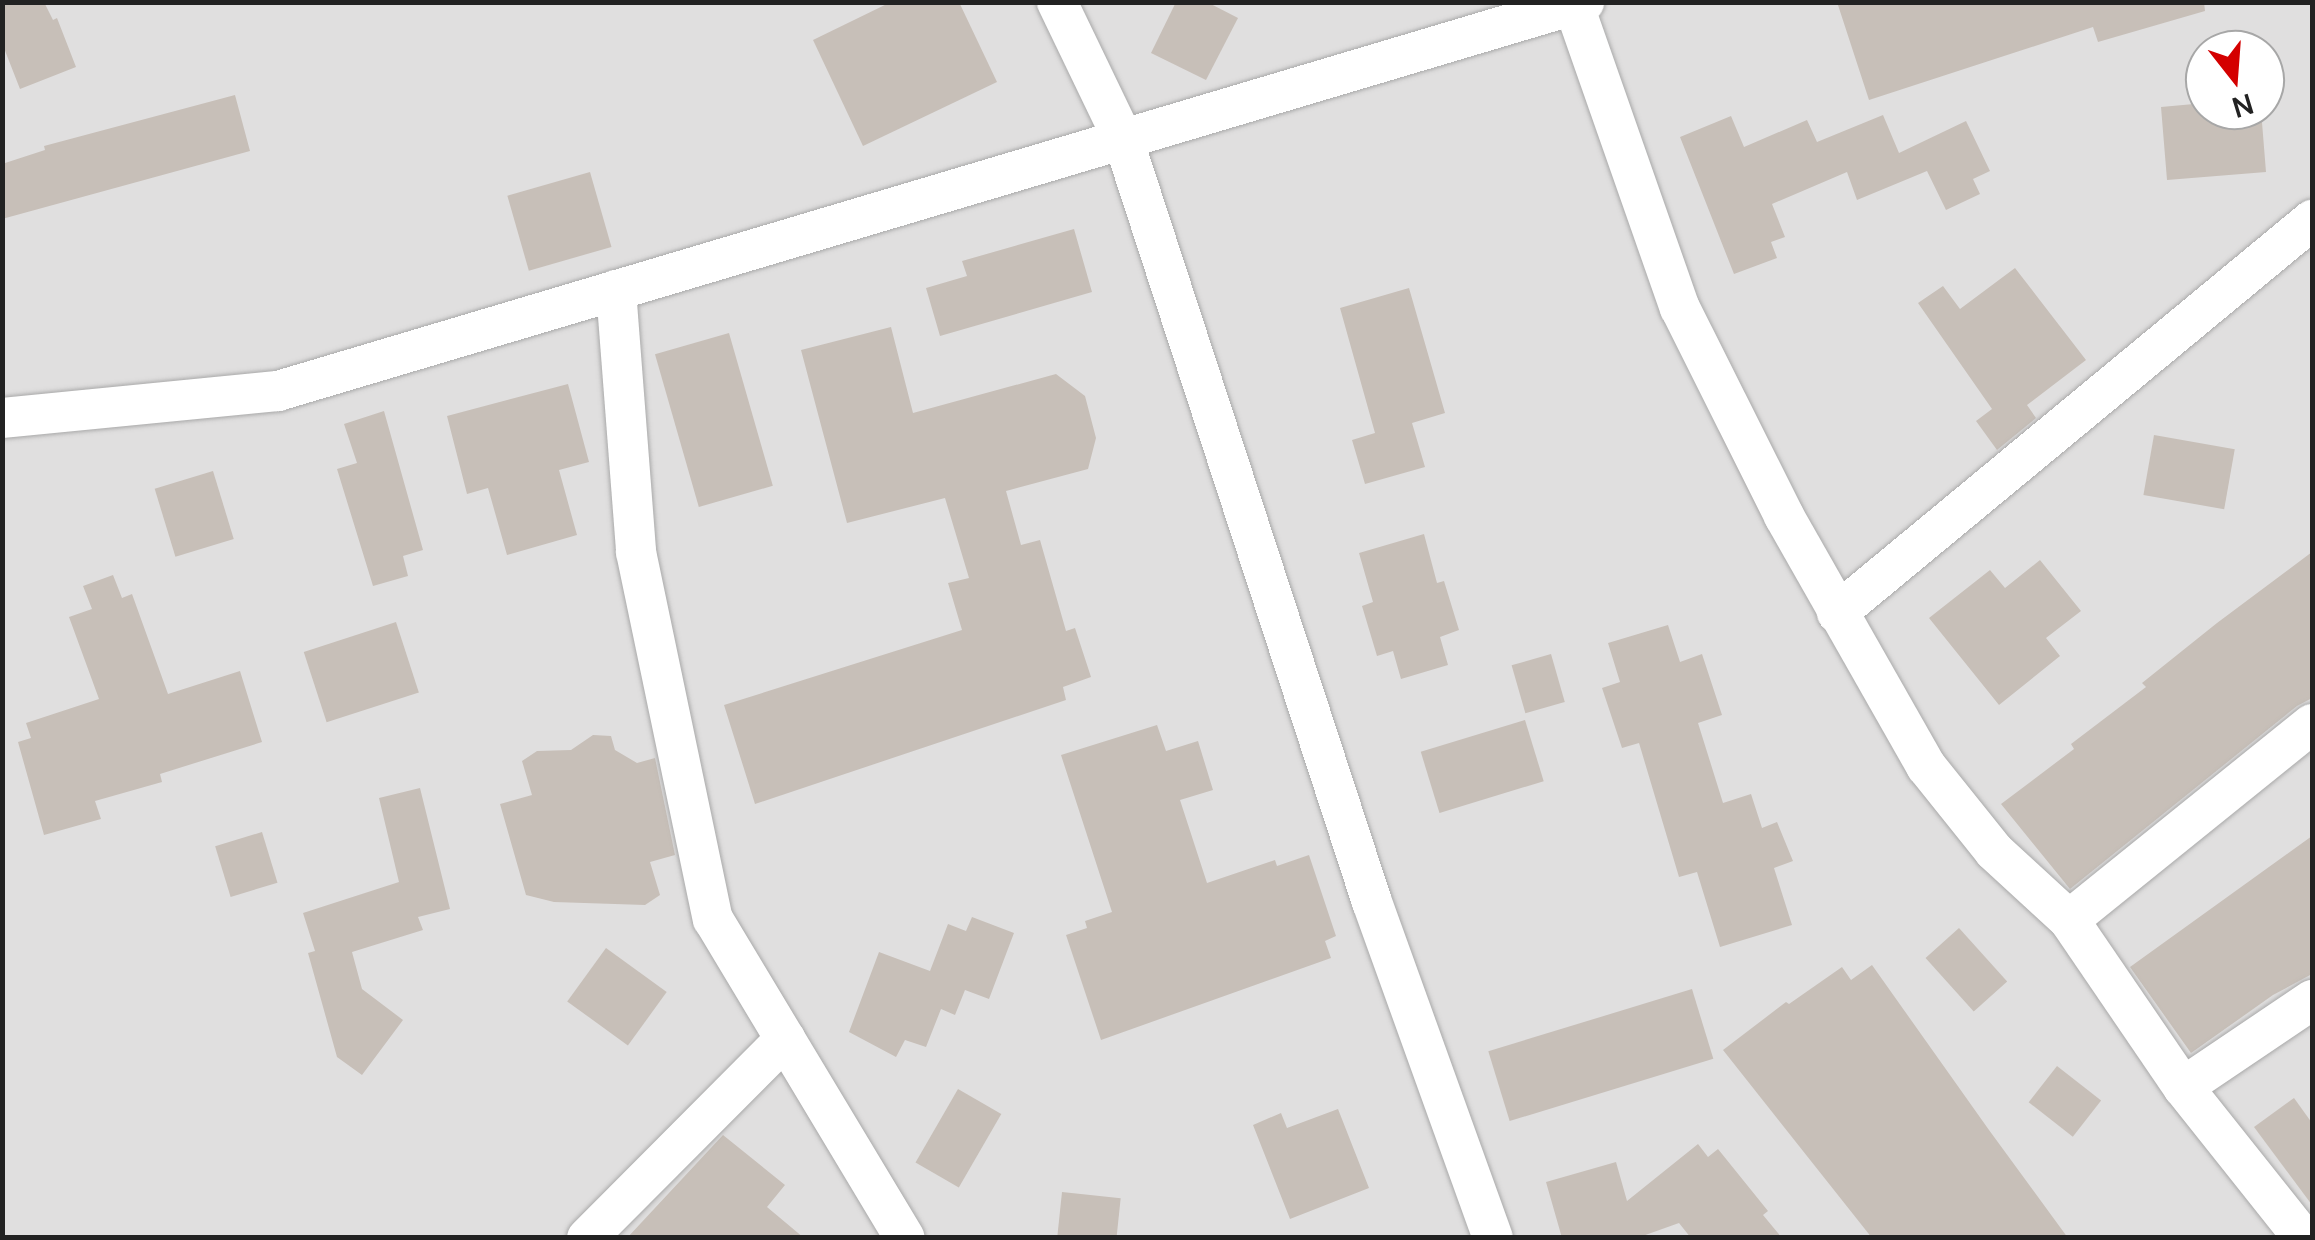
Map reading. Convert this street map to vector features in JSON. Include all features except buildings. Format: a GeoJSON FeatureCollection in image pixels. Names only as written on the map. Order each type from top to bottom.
{"type":"FeatureCollection","features":[{"type":"Feature","properties":{"kind":"street"},"geometry":{"type":"LineString","coordinates":[[1056,2],[1123,140],[1372,902],[1493,1238]]}},
{"type":"Feature","properties":{"kind":"street"},"geometry":{"type":"LineString","coordinates":[[2,418],[278,390],[1579,4],[1680,308],[1837,613],[1926,766],[1994,851],[2069,920],[2184,1087],[2303,1238]]}},
{"type":"Feature","properties":{"kind":"street"},"geometry":{"type":"LineString","coordinates":[[1837,613],[2312,220]]}},
{"type":"Feature","properties":{"kind":"street"},"geometry":{"type":"LineString","coordinates":[[616,290],[636,552],[713,919],[905,1238]]}},
{"type":"Feature","properties":{"kind":"street"},"geometry":{"type":"LineString","coordinates":[[2069,920],[2312,724]]}},
{"type":"Feature","properties":{"kind":"street"},"geometry":{"type":"LineString","coordinates":[[2184,1087],[2312,1000]]}},
{"type":"Feature","properties":{"kind":"street"},"geometry":{"type":"LineString","coordinates":[[587,1238],[785,1039]]}},
{"type":"Feature","properties":{"kind":"shaded area"},"geometry":{"type":"Polygon","coordinates":[[[3,3],[2312,3],[2312,1237],[3,1237],[3,3]]]}}]}
